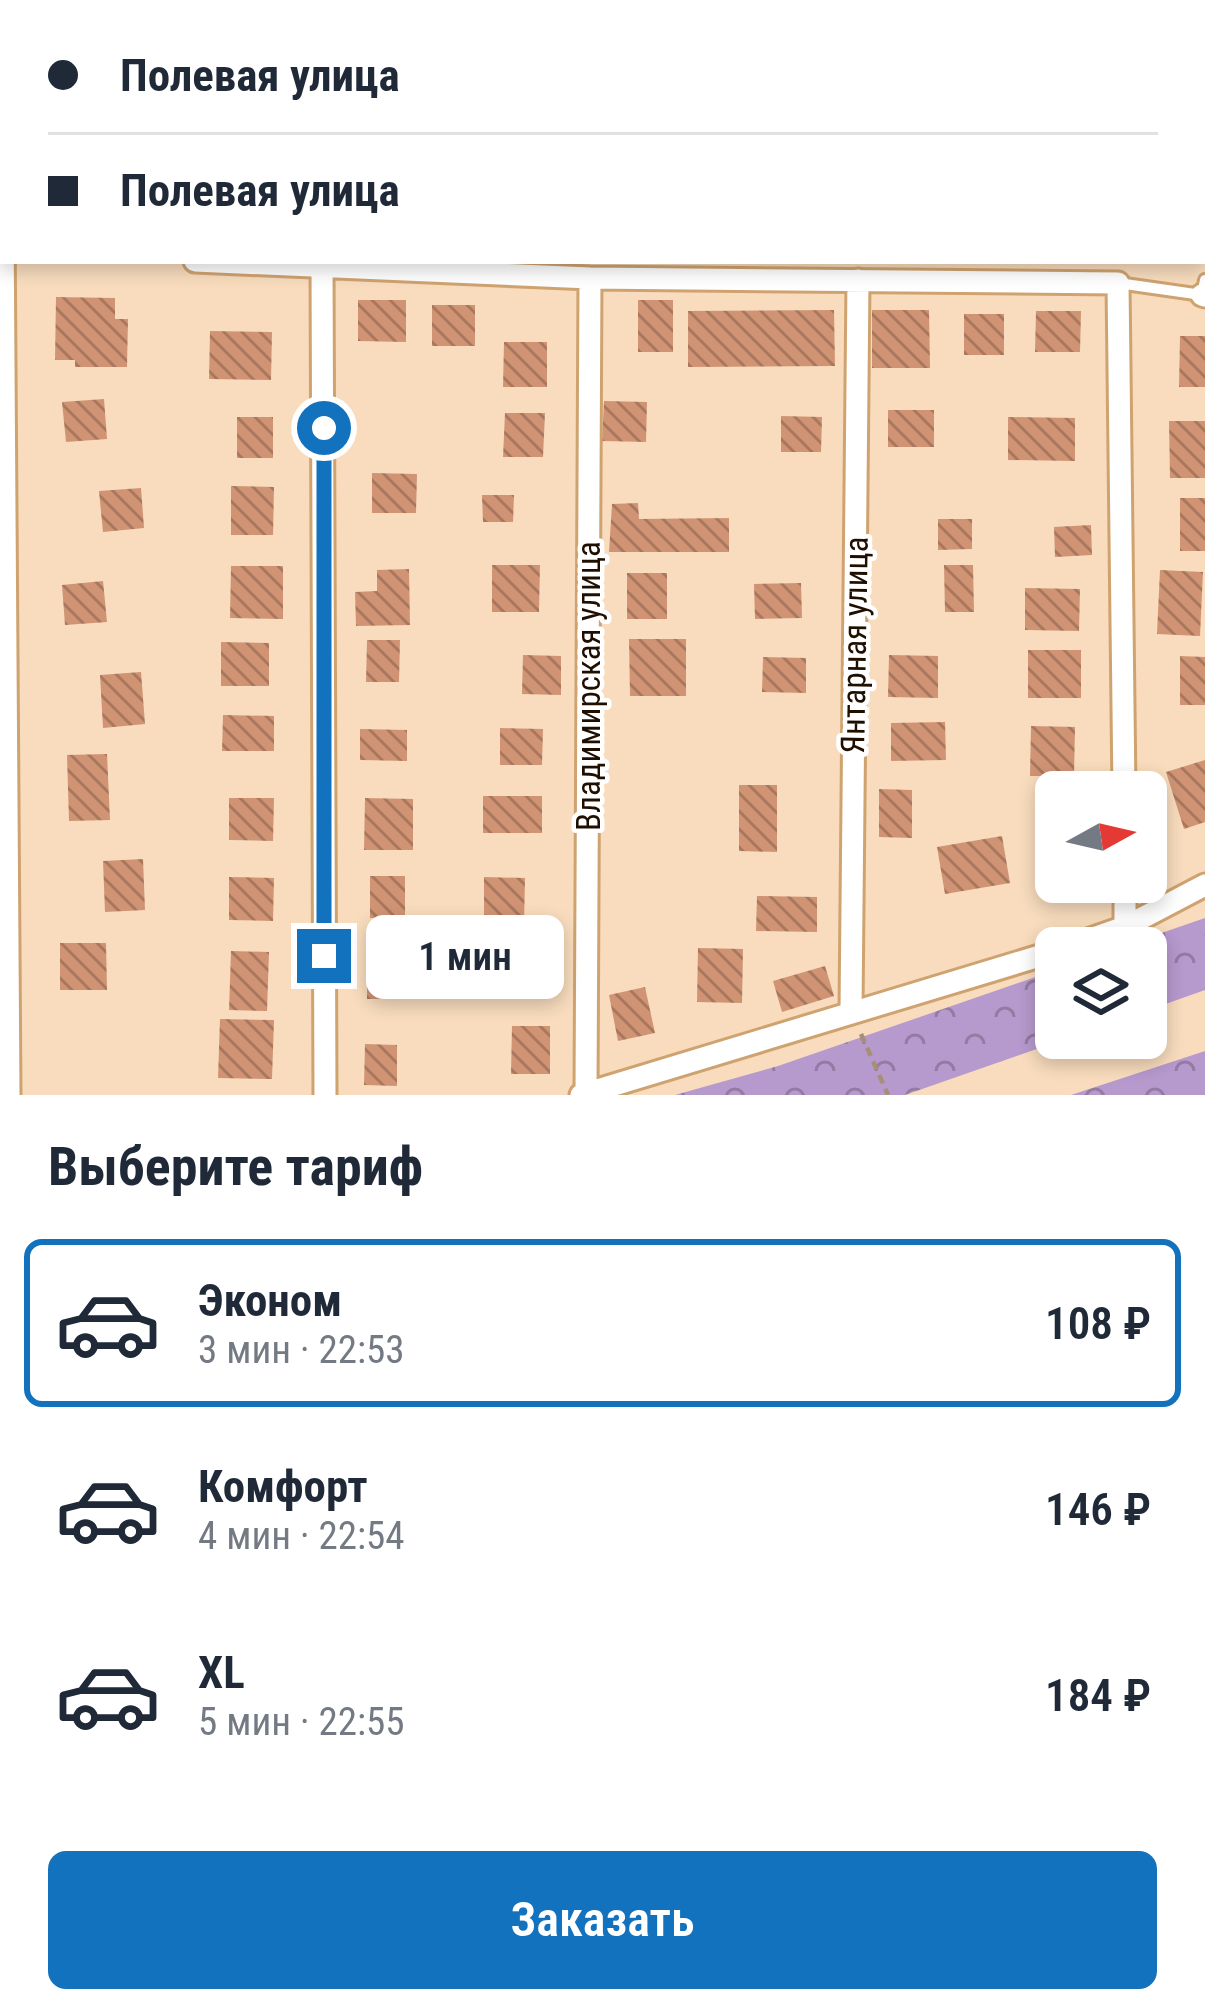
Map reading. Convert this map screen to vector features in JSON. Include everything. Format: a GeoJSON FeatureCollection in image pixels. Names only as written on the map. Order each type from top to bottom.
{"type":"FeatureCollection","features":[{"type":"Feature","properties":{"kind":"street"},"geometry":{"type":"LineString","coordinates":[[1,264],[9,1095]]}},
{"type":"Feature","properties":{"kind":"street"},"geometry":{"type":"LineString","coordinates":[[325,1095],[322,264],[590,278],[1118,283],[1124,771]]}},
{"type":"Feature","properties":{"kind":"street","name":"Владимирская улица"},"geometry":{"type":"LineString","coordinates":[[583,1094],[590,278]]}},
{"type":"Feature","properties":{"kind":"street","name":"Янтарная улица"},"geometry":{"type":"LineString","coordinates":[[851,1010],[858,280]]}},
{"type":"Feature","properties":{"kind":"street"},"geometry":{"type":"LineString","coordinates":[[1125,903],[1125,927],[1205,885]]}},
{"type":"Feature","properties":{"kind":"street"},"geometry":{"type":"LineString","coordinates":[[583,1094],[1035,957]]}},
{"type":"Feature","properties":{"kind":"lane"},"geometry":{"type":"LineString","coordinates":[[1118,283],[1204,290]]}},
{"type":"Feature","properties":{"kind":"path"},"geometry":{"type":"LineString","coordinates":[[851,1010],[888,1095]]}},
{"type":"Feature","properties":{"kind":"green space"},"geometry":{"type":"Polygon","coordinates":[[[1205,918],[1205,990],[1167,1004],[1167,931],[1205,918]]]}},
{"type":"Feature","properties":{"kind":"green space"},"geometry":{"type":"Polygon","coordinates":[[[1035,977],[1035,1050],[905,1095],[675,1095],[778,1066],[1035,977]]]}},
{"type":"Feature","properties":{"kind":"green space"},"geometry":{"type":"Polygon","coordinates":[[[1205,1051],[1205,1095],[1071,1095],[1205,1051]]]}},
{"type":"Feature","properties":{"kind":"building"},"geometry":{"type":"Polygon","coordinates":[[[56,297],[115,298],[115,319],[128,319],[127,367],[75,367],[75,360],[55,360],[56,297]]]}},
{"type":"Feature","properties":{"kind":"building"},"geometry":{"type":"Polygon","coordinates":[[[358,300],[406,300],[406,342],[358,341],[358,300]]]}},
{"type":"Feature","properties":{"kind":"building"},"geometry":{"type":"Polygon","coordinates":[[[638,300],[673,300],[673,352],[638,352],[638,300]]]}},
{"type":"Feature","properties":{"kind":"building"},"geometry":{"type":"Polygon","coordinates":[[[432,305],[475,305],[475,346],[432,346],[432,305]]]}},
{"type":"Feature","properties":{"kind":"building"},"geometry":{"type":"Polygon","coordinates":[[[834,310],[835,366],[688,367],[688,311],[834,310]]]}},
{"type":"Feature","properties":{"kind":"building"},"geometry":{"type":"Polygon","coordinates":[[[872,310],[929,310],[930,368],[872,368],[872,310]]]}},
{"type":"Feature","properties":{"kind":"building"},"geometry":{"type":"Polygon","coordinates":[[[1036,311],[1081,311],[1080,352],[1035,352],[1036,311]]]}},
{"type":"Feature","properties":{"kind":"building"},"geometry":{"type":"Polygon","coordinates":[[[964,314],[1004,314],[1004,355],[964,355],[964,314]]]}},
{"type":"Feature","properties":{"kind":"building"},"geometry":{"type":"Polygon","coordinates":[[[210,331],[272,332],[271,380],[209,379],[210,331]]]}},
{"type":"Feature","properties":{"kind":"building"},"geometry":{"type":"Polygon","coordinates":[[[1180,336],[1205,336],[1205,387],[1179,387],[1180,336]]]}},
{"type":"Feature","properties":{"kind":"building"},"geometry":{"type":"Polygon","coordinates":[[[504,342],[547,342],[547,387],[503,387],[504,342]]]}},
{"type":"Feature","properties":{"kind":"building"},"geometry":{"type":"Polygon","coordinates":[[[104,399],[107,439],[66,442],[62,402],[104,399]]]}},
{"type":"Feature","properties":{"kind":"building"},"geometry":{"type":"Polygon","coordinates":[[[604,401],[647,402],[646,442],[602,441],[604,401]]]}},
{"type":"Feature","properties":{"kind":"building"},"geometry":{"type":"Polygon","coordinates":[[[888,410],[934,410],[934,447],[888,447],[888,410]]]}},
{"type":"Feature","properties":{"kind":"building"},"geometry":{"type":"Polygon","coordinates":[[[505,413],[545,413],[543,457],[503,457],[505,413]]]}},
{"type":"Feature","properties":{"kind":"building"},"geometry":{"type":"Polygon","coordinates":[[[781,416],[822,417],[821,452],[781,452],[781,416]]]}},
{"type":"Feature","properties":{"kind":"building"},"geometry":{"type":"Polygon","coordinates":[[[237,417],[273,417],[273,458],[237,458],[237,417]]]}},
{"type":"Feature","properties":{"kind":"building"},"geometry":{"type":"Polygon","coordinates":[[[1008,417],[1075,418],[1075,461],[1008,460],[1008,417]]]}},
{"type":"Feature","properties":{"kind":"building"},"geometry":{"type":"Polygon","coordinates":[[[1169,421],[1205,421],[1205,478],[1170,478],[1169,421]]]}},
{"type":"Feature","properties":{"kind":"building"},"geometry":{"type":"Polygon","coordinates":[[[372,473],[417,474],[416,513],[372,513],[372,473]]]}},
{"type":"Feature","properties":{"kind":"building"},"geometry":{"type":"Polygon","coordinates":[[[231,486],[274,487],[273,535],[231,535],[231,486]]]}},
{"type":"Feature","properties":{"kind":"building"},"geometry":{"type":"Polygon","coordinates":[[[141,488],[144,528],[103,532],[99,491],[141,488]]]}},
{"type":"Feature","properties":{"kind":"building"},"geometry":{"type":"Polygon","coordinates":[[[482,495],[514,495],[513,522],[483,522],[482,495]]]}},
{"type":"Feature","properties":{"kind":"building"},"geometry":{"type":"Polygon","coordinates":[[[1180,498],[1205,498],[1205,551],[1180,551],[1180,498]]]}},
{"type":"Feature","properties":{"kind":"building"},"geometry":{"type":"Polygon","coordinates":[[[638,503],[639,519],[729,518],[729,552],[609,552],[612,504],[638,503]]]}},
{"type":"Feature","properties":{"kind":"building"},"geometry":{"type":"Polygon","coordinates":[[[938,519],[972,519],[972,549],[938,550],[938,519]]]}},
{"type":"Feature","properties":{"kind":"building"},"geometry":{"type":"Polygon","coordinates":[[[1091,525],[1092,555],[1055,557],[1054,527],[1091,525]]]}},
{"type":"Feature","properties":{"kind":"building"},"geometry":{"type":"Polygon","coordinates":[[[492,565],[540,565],[539,612],[492,612],[492,565]]]}},
{"type":"Feature","properties":{"kind":"building"},"geometry":{"type":"Polygon","coordinates":[[[944,565],[973,565],[974,612],[945,612],[944,565]]]}},
{"type":"Feature","properties":{"kind":"building"},"geometry":{"type":"Polygon","coordinates":[[[231,566],[283,566],[283,619],[230,618],[231,566]]]}},
{"type":"Feature","properties":{"kind":"building"},"geometry":{"type":"Polygon","coordinates":[[[409,569],[410,625],[356,626],[355,592],[377,591],[377,570],[409,569]]]}},
{"type":"Feature","properties":{"kind":"building"},"geometry":{"type":"Polygon","coordinates":[[[1160,570],[1203,572],[1200,636],[1157,634],[1160,570]]]}},
{"type":"Feature","properties":{"kind":"building"},"geometry":{"type":"Polygon","coordinates":[[[627,573],[667,573],[667,619],[627,619],[627,573]]]}},
{"type":"Feature","properties":{"kind":"building"},"geometry":{"type":"Polygon","coordinates":[[[103,581],[107,622],[65,625],[62,585],[103,581]]]}},
{"type":"Feature","properties":{"kind":"building"},"geometry":{"type":"Polygon","coordinates":[[[801,583],[802,618],[755,619],[754,584],[801,583]]]}},
{"type":"Feature","properties":{"kind":"building"},"geometry":{"type":"Polygon","coordinates":[[[1025,588],[1080,589],[1079,631],[1025,630],[1025,588]]]}},
{"type":"Feature","properties":{"kind":"building"},"geometry":{"type":"Polygon","coordinates":[[[629,639],[686,639],[686,696],[630,696],[629,639]]]}},
{"type":"Feature","properties":{"kind":"building"},"geometry":{"type":"Polygon","coordinates":[[[367,640],[400,640],[399,682],[366,682],[367,640]]]}},
{"type":"Feature","properties":{"kind":"building"},"geometry":{"type":"Polygon","coordinates":[[[221,642],[269,643],[269,686],[221,686],[221,642]]]}},
{"type":"Feature","properties":{"kind":"building"},"geometry":{"type":"Polygon","coordinates":[[[1028,650],[1081,650],[1081,698],[1028,698],[1028,650]]]}},
{"type":"Feature","properties":{"kind":"building"},"geometry":{"type":"Polygon","coordinates":[[[523,655],[561,656],[561,695],[522,694],[523,655]]]}},
{"type":"Feature","properties":{"kind":"building"},"geometry":{"type":"Polygon","coordinates":[[[889,655],[938,656],[938,698],[888,697],[889,655]]]}},
{"type":"Feature","properties":{"kind":"building"},"geometry":{"type":"Polygon","coordinates":[[[1180,656],[1205,657],[1205,705],[1180,705],[1180,656]]]}},
{"type":"Feature","properties":{"kind":"building"},"geometry":{"type":"Polygon","coordinates":[[[763,657],[806,658],[806,693],[762,692],[763,657]]]}},
{"type":"Feature","properties":{"kind":"building"},"geometry":{"type":"Polygon","coordinates":[[[141,672],[145,724],[103,728],[100,675],[141,672]]]}},
{"type":"Feature","properties":{"kind":"building"},"geometry":{"type":"Polygon","coordinates":[[[223,715],[274,716],[274,751],[222,751],[223,715]]]}},
{"type":"Feature","properties":{"kind":"building"},"geometry":{"type":"Polygon","coordinates":[[[945,722],[946,760],[891,761],[891,723],[945,722]]]}},
{"type":"Feature","properties":{"kind":"building"},"geometry":{"type":"Polygon","coordinates":[[[1031,726],[1075,727],[1074,771],[1035,771],[1030,776],[1031,726]]]}},
{"type":"Feature","properties":{"kind":"building"},"geometry":{"type":"Polygon","coordinates":[[[500,728],[543,729],[542,765],[500,765],[500,728]]]}},
{"type":"Feature","properties":{"kind":"building"},"geometry":{"type":"Polygon","coordinates":[[[360,729],[407,730],[407,761],[360,760],[360,729]]]}},
{"type":"Feature","properties":{"kind":"building"},"geometry":{"type":"Polygon","coordinates":[[[107,754],[110,820],[69,821],[67,755],[107,754]]]}},
{"type":"Feature","properties":{"kind":"building"},"geometry":{"type":"Polygon","coordinates":[[[1205,760],[1205,822],[1184,829],[1167,772],[1205,760]]]}},
{"type":"Feature","properties":{"kind":"building"},"geometry":{"type":"Polygon","coordinates":[[[739,785],[777,785],[777,852],[739,851],[739,785]]]}},
{"type":"Feature","properties":{"kind":"building"},"geometry":{"type":"Polygon","coordinates":[[[879,789],[912,790],[912,838],[879,837],[879,789]]]}},
{"type":"Feature","properties":{"kind":"building"},"geometry":{"type":"Polygon","coordinates":[[[483,796],[542,796],[542,833],[483,833],[483,796]]]}},
{"type":"Feature","properties":{"kind":"building"},"geometry":{"type":"Polygon","coordinates":[[[229,798],[274,798],[273,841],[229,840],[229,798]]]}},
{"type":"Feature","properties":{"kind":"building"},"geometry":{"type":"Polygon","coordinates":[[[365,798],[413,799],[413,850],[364,850],[365,798]]]}},
{"type":"Feature","properties":{"kind":"building"},"geometry":{"type":"Polygon","coordinates":[[[1002,836],[1010,883],[945,894],[937,847],[1002,836]]]}},
{"type":"Feature","properties":{"kind":"building"},"geometry":{"type":"Polygon","coordinates":[[[143,859],[145,910],[105,912],[103,861],[143,859]]]}},
{"type":"Feature","properties":{"kind":"building"},"geometry":{"type":"Polygon","coordinates":[[[370,876],[405,876],[405,918],[370,918],[370,876]]]}},
{"type":"Feature","properties":{"kind":"building"},"geometry":{"type":"Polygon","coordinates":[[[229,877],[274,878],[273,921],[229,920],[229,877]]]}},
{"type":"Feature","properties":{"kind":"building"},"geometry":{"type":"Polygon","coordinates":[[[484,877],[525,878],[524,924],[484,924],[484,877]]]}},
{"type":"Feature","properties":{"kind":"building"},"geometry":{"type":"Polygon","coordinates":[[[757,896],[817,897],[817,932],[756,931],[757,896]]]}},
{"type":"Feature","properties":{"kind":"building"},"geometry":{"type":"Polygon","coordinates":[[[60,943],[106,943],[107,990],[60,990],[60,943]]]}},
{"type":"Feature","properties":{"kind":"building"},"geometry":{"type":"Polygon","coordinates":[[[698,948],[743,949],[742,1003],[697,1002],[698,948]]]}},
{"type":"Feature","properties":{"kind":"building"},"geometry":{"type":"Polygon","coordinates":[[[231,951],[269,952],[267,1011],[229,1010],[231,951]]]}},
{"type":"Feature","properties":{"kind":"building"},"geometry":{"type":"Polygon","coordinates":[[[489,959],[536,960],[536,998],[488,997],[489,959]]]}},
{"type":"Feature","properties":{"kind":"building"},"geometry":{"type":"Polygon","coordinates":[[[367,961],[399,961],[399,999],[367,999],[367,961]]]}},
{"type":"Feature","properties":{"kind":"building"},"geometry":{"type":"Polygon","coordinates":[[[825,966],[834,996],[782,1012],[773,981],[825,966]]]}},
{"type":"Feature","properties":{"kind":"building"},"geometry":{"type":"Polygon","coordinates":[[[645,987],[655,1033],[618,1041],[609,995],[645,987]]]}},
{"type":"Feature","properties":{"kind":"building"},"geometry":{"type":"Polygon","coordinates":[[[220,1019],[274,1020],[272,1079],[218,1078],[220,1019]]]}},
{"type":"Feature","properties":{"kind":"building"},"geometry":{"type":"Polygon","coordinates":[[[512,1026],[550,1026],[550,1074],[511,1074],[512,1026]]]}},
{"type":"Feature","properties":{"kind":"building"},"geometry":{"type":"Polygon","coordinates":[[[365,1044],[397,1045],[397,1086],[364,1085],[365,1044]]]}},
{"type":"Feature","properties":{"kind":"route"},"geometry":{"type":"LineString","coordinates":[[324,428],[324,956]]}}]}
